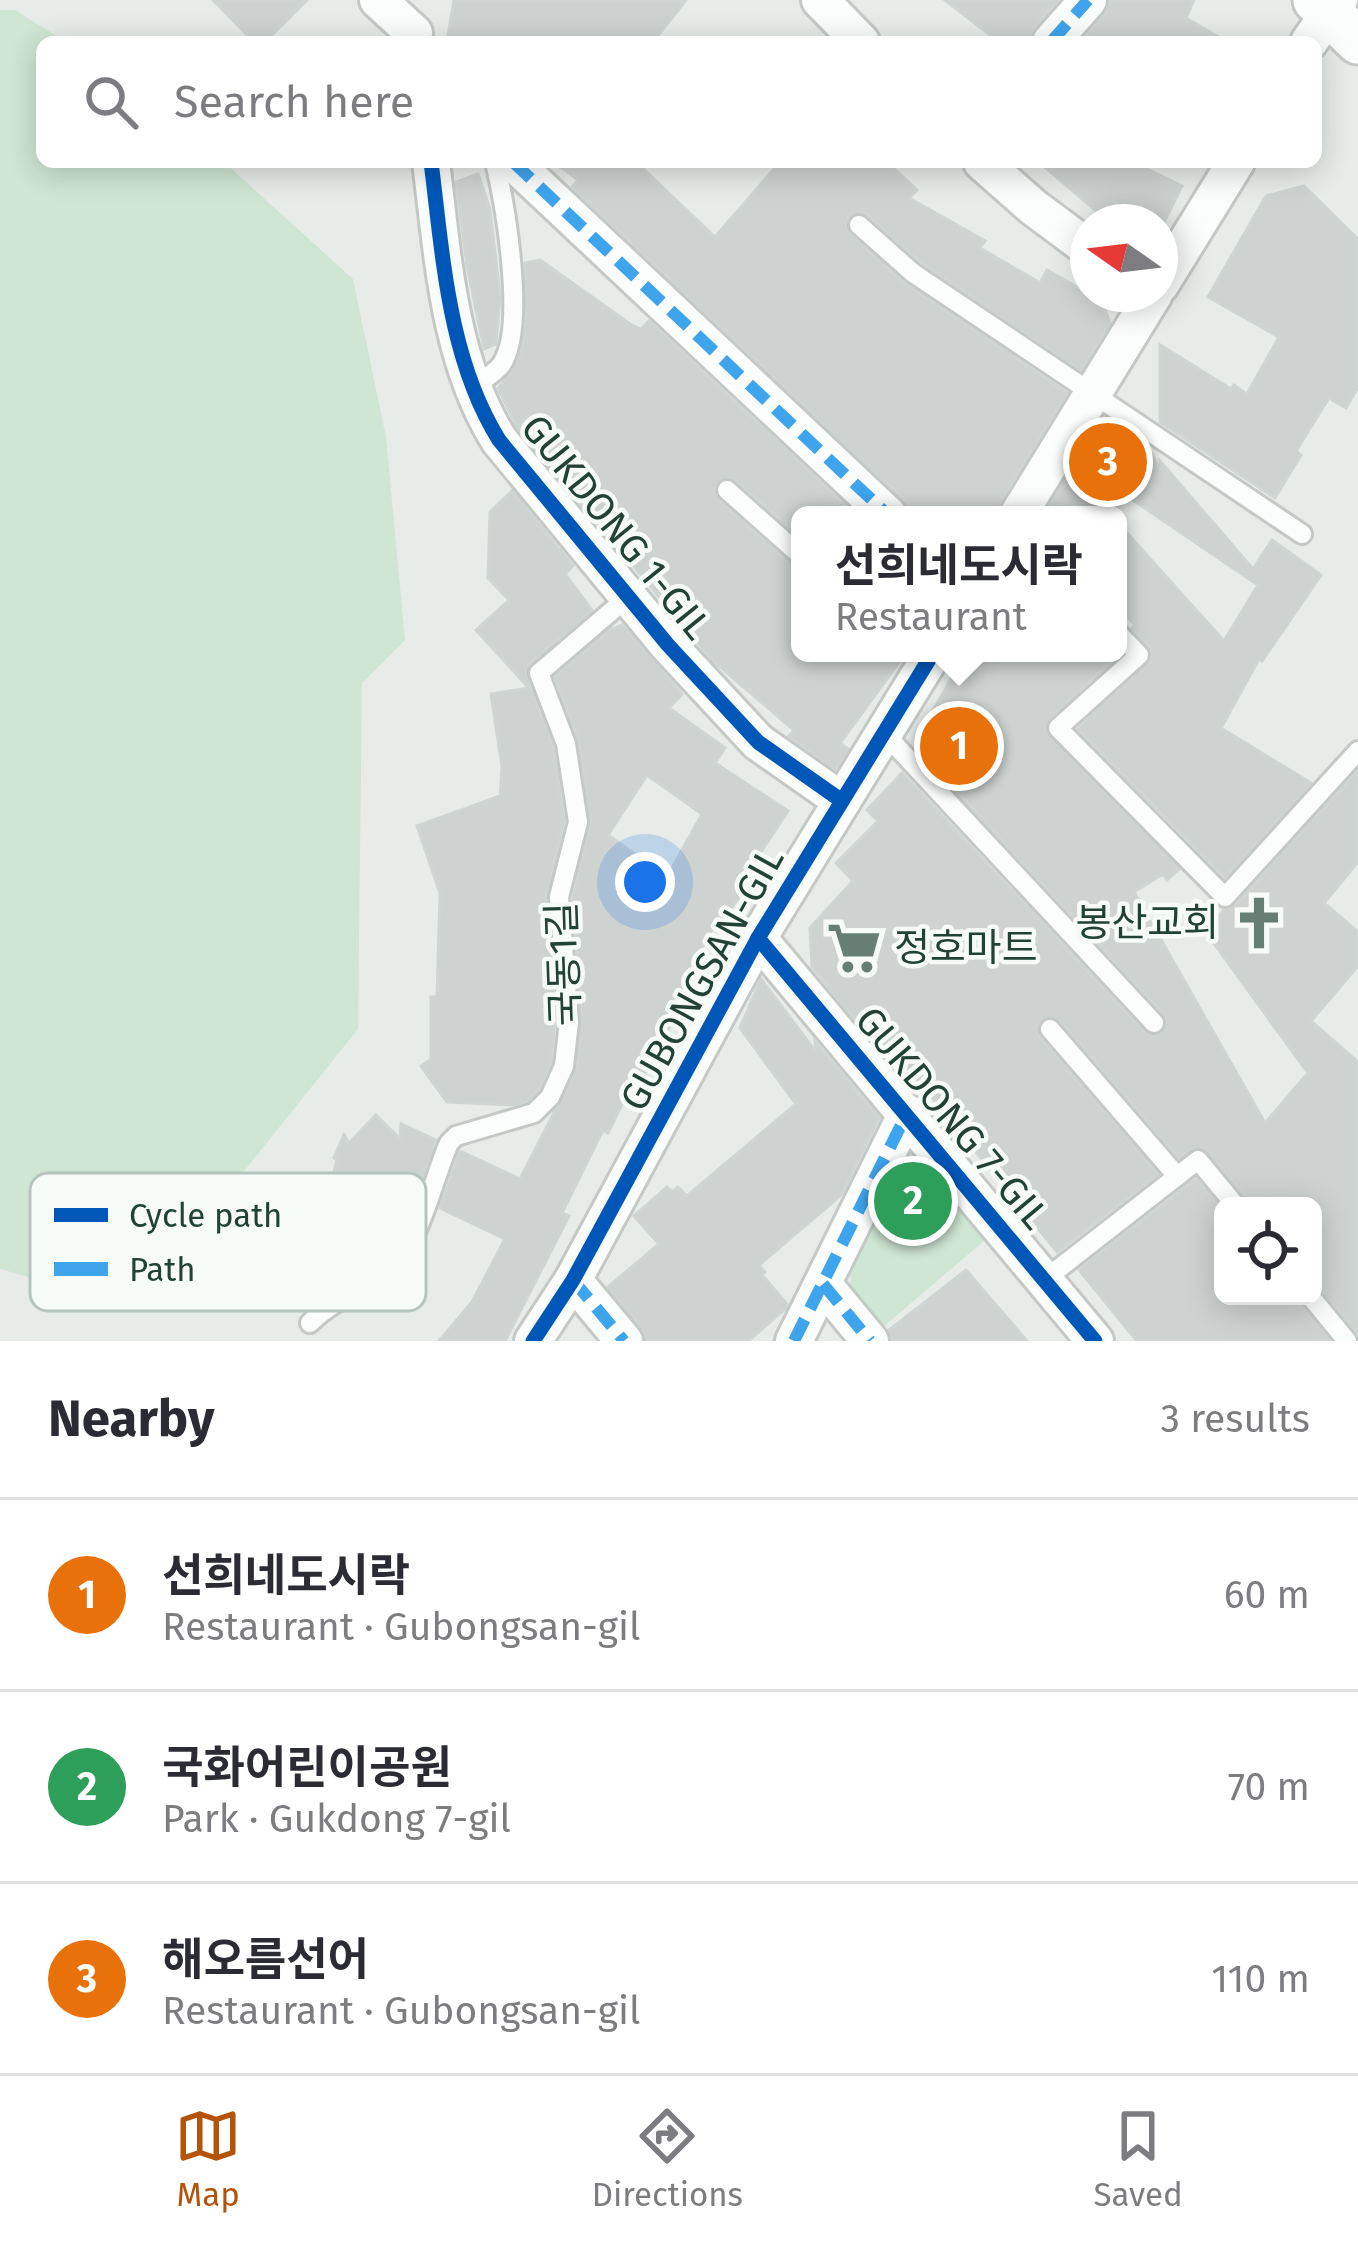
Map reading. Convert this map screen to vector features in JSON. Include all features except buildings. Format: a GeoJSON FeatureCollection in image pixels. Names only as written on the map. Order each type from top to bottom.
{"type":"FeatureCollection","features":[{"type":"Feature","properties":{"kind":"street"},"geometry":{"type":"LineString","coordinates":[[378,0],[415,25]]}},
{"type":"Feature","properties":{"kind":"street"},"geometry":{"type":"LineString","coordinates":[[820,0],[855,36]]}},
{"type":"Feature","properties":{"kind":"street"},"geometry":{"type":"LineString","coordinates":[[1056,36],[1088,0]]}},
{"type":"Feature","properties":{"kind":"street","name":"GUKDONG 1-GIL"},"geometry":{"type":"LineString","coordinates":[[432,168],[452,310],[482,413],[517,464],[628,597],[758,742],[842,801]]}},
{"type":"Feature","properties":{"kind":"street"},"geometry":{"type":"LineString","coordinates":[[519,168],[878,506]]}},
{"type":"Feature","properties":{"kind":"street"},"geometry":{"type":"LineString","coordinates":[[989,168],[1070,235]]}},
{"type":"Feature","properties":{"kind":"street"},"geometry":{"type":"LineString","coordinates":[[1178,256],[1232,168]]}},
{"type":"Feature","properties":{"kind":"street"},"geometry":{"type":"LineString","coordinates":[[1024,506],[1143,312]]}},
{"type":"Feature","properties":{"kind":"street","name":"GUBONGSAN-GIL"},"geometry":{"type":"LineString","coordinates":[[533,1341],[573,1280],[758,938],[884,734],[920,662]]}},
{"type":"Feature","properties":{"kind":"street","name":"GUKDONG 7-GIL"},"geometry":{"type":"LineString","coordinates":[[758,938],[1094,1341]]}},
{"type":"Feature","properties":{"kind":"street"},"geometry":{"type":"LineString","coordinates":[[794,1341],[907,1112]]}},
{"type":"Feature","properties":{"kind":"street"},"geometry":{"type":"LineString","coordinates":[[573,1280],[624,1341]]}},
{"type":"Feature","properties":{"kind":"street"},"geometry":{"type":"LineString","coordinates":[[823,1285],[869,1341]]}},
{"type":"Feature","properties":{"kind":"lane"},"geometry":{"type":"LineString","coordinates":[[472,388],[503,363],[511,337],[508,219],[496,168]]}},
{"type":"Feature","properties":{"kind":"lane"},"geometry":{"type":"LineString","coordinates":[[859,225],[901,264],[1302,534]]}},
{"type":"Feature","properties":{"kind":"lane"},"geometry":{"type":"LineString","coordinates":[[727,490],[791,548]]}},
{"type":"Feature","properties":{"kind":"lane","name":"국동1길"},"geometry":{"type":"LineString","coordinates":[[426,1199],[456,1136],[534,1113],[546,1103],[561,1077],[569,1022],[559,897],[578,822],[566,744],[539,673],[628,597]]}},
{"type":"Feature","properties":{"kind":"lane"},"geometry":{"type":"LineString","coordinates":[[1127,642],[1139,655],[1058,728],[1225,897],[1358,751]]}},
{"type":"Feature","properties":{"kind":"lane"},"geometry":{"type":"LineString","coordinates":[[884,734],[1154,1023]]}},
{"type":"Feature","properties":{"kind":"lane"},"geometry":{"type":"LineString","coordinates":[[1050,1029],[1178,1176]]}},
{"type":"Feature","properties":{"kind":"lane"},"geometry":{"type":"LineString","coordinates":[[1044,1280],[1198,1160],[1229,1197]]}},
{"type":"Feature","properties":{"kind":"lane"},"geometry":{"type":"LineString","coordinates":[[1317,1305],[1347,1341]]}},
{"type":"Feature","properties":{"kind":"lane","name":"국동1길"},"geometry":{"type":"LineString","coordinates":[[310,1323],[322,1311]]}},
{"type":"Feature","properties":{"kind":"green space"},"geometry":{"type":"Polygon","coordinates":[[[0,10],[15,10],[56,36],[36,36],[36,168],[231,168],[353,279],[386,437],[405,640],[362,683],[358,1029],[243,1173],[30,1173],[30,1276],[0,1269],[0,10]]]}},
{"type":"Feature","properties":{"kind":"green space"},"geometry":{"type":"Polygon","coordinates":[[[908,1149],[985,1240],[882,1328],[851,1291],[849,1257],[908,1149]]]}},
{"type":"Feature","properties":{"kind":"marked path"},"geometry":{"type":"LineString","coordinates":[[1056,36],[1088,0]]}},
{"type":"Feature","properties":{"kind":"marked path"},"geometry":{"type":"LineString","coordinates":[[519,168],[878,506]]}},
{"type":"Feature","properties":{"kind":"marked path"},"geometry":{"type":"LineString","coordinates":[[794,1341],[907,1113]]}},
{"type":"Feature","properties":{"kind":"marked path"},"geometry":{"type":"LineString","coordinates":[[573,1280],[624,1341]]}},
{"type":"Feature","properties":{"kind":"marked path"},"geometry":{"type":"LineString","coordinates":[[823,1284],[870,1341]]}},
{"type":"Feature","properties":{"kind":"cycle path"},"geometry":{"type":"LineString","coordinates":[[432,168],[458,341],[499,440],[668,645],[758,742],[842,801]]}},
{"type":"Feature","properties":{"kind":"cycle path"},"geometry":{"type":"LineString","coordinates":[[533,1341],[573,1280],[758,938],[927,662]]}},
{"type":"Feature","properties":{"kind":"cycle path"},"geometry":{"type":"LineString","coordinates":[[758,938],[1095,1341]]}},
{"type":"Feature","properties":{"kind":"place","name":"해오름선어"},"geometry":{"type":"Point","coordinates":[1108,462]}},
{"type":"Feature","properties":{"kind":"place","name":"선희네도시락"},"geometry":{"type":"Point","coordinates":[959,746]}},
{"type":"Feature","properties":{"kind":"place","name":"봉산교회"},"geometry":{"type":"Point","coordinates":[1259,923]}},
{"type":"Feature","properties":{"kind":"place","name":"정호마트"},"geometry":{"type":"Point","coordinates":[854,948]}},
{"type":"Feature","properties":{"kind":"place","name":"국화어린이공원"},"geometry":{"type":"Point","coordinates":[913,1201]}}]}
